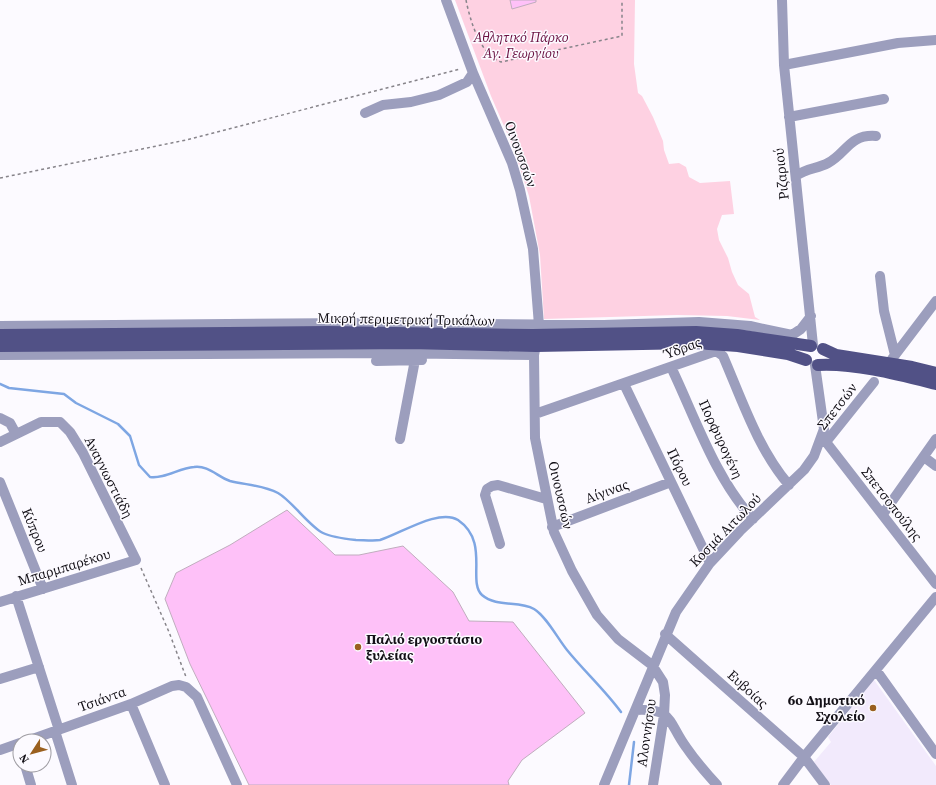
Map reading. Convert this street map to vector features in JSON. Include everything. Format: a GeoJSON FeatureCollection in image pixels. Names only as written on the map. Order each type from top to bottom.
{"type":"FeatureCollection","features":[{"type":"Feature","properties":{"kind":"main road","name":"Μικρή περιμετρική Τρικάλων"},"geometry":{"type":"LineString","coordinates":[[0,335],[336,332],[533,335],[700,332],[737,335],[816,347],[836,355],[892,359],[936,373]]}},
{"type":"Feature","properties":{"kind":"main road","name":"Μικρή περιμετρική Τρικάλων"},"geometry":{"type":"LineString","coordinates":[[0,346],[411,343],[534,353],[717,344],[788,354],[813,364],[882,372],[936,384]]}},
{"type":"Feature","properties":{"kind":"main road"},"geometry":{"type":"LineString","coordinates":[[816,347],[825,358],[822,363],[813,364],[805,353],[816,347]]}},
{"type":"Feature","properties":{"kind":"street","name":"Οινουσσών"},"geometry":{"type":"LineString","coordinates":[[446,0],[471,69],[512,163],[520,190],[532,242],[539,325]]}},
{"type":"Feature","properties":{"kind":"street","name":"Ριζαριού"},"geometry":{"type":"LineString","coordinates":[[782,0],[784,65],[811,316],[816,347]]}},
{"type":"Feature","properties":{"kind":"street"},"geometry":{"type":"LineString","coordinates":[[784,65],[905,42],[936,40]]}},
{"type":"Feature","properties":{"kind":"street"},"geometry":{"type":"LineString","coordinates":[[365,113],[383,105],[411,102],[439,95],[467,82],[471,69]]}},
{"type":"Feature","properties":{"kind":"street"},"geometry":{"type":"LineString","coordinates":[[790,117],[884,99]]}},
{"type":"Feature","properties":{"kind":"street"},"geometry":{"type":"LineString","coordinates":[[796,176],[805,170],[827,164],[854,140],[868,136],[876,136]]}},
{"type":"Feature","properties":{"kind":"street"},"geometry":{"type":"LineString","coordinates":[[880,276],[892,359]]}},
{"type":"Feature","properties":{"kind":"street"},"geometry":{"type":"LineString","coordinates":[[892,359],[936,301]]}},
{"type":"Feature","properties":{"kind":"street"},"geometry":{"type":"LineString","coordinates":[[0,326],[344,323],[539,325],[699,322],[750,326],[792,335],[802,329],[811,316]]}},
{"type":"Feature","properties":{"kind":"street","name":"Ύδρας"},"geometry":{"type":"LineString","coordinates":[[535,414],[716,351],[723,356],[766,452],[779,474],[789,485]]}},
{"type":"Feature","properties":{"kind":"street","name":"Οινουσσών"},"geometry":{"type":"LineString","coordinates":[[534,353],[535,438],[552,527],[572,571],[597,615],[618,639],[652,665]]}},
{"type":"Feature","properties":{"kind":"street"},"geometry":{"type":"LineString","coordinates":[[0,355],[534,353]]}},
{"type":"Feature","properties":{"kind":"street"},"geometry":{"type":"LineString","coordinates":[[376,361],[534,353]]}},
{"type":"Feature","properties":{"kind":"street"},"geometry":{"type":"LineString","coordinates":[[400,439],[415,360]]}},
{"type":"Feature","properties":{"kind":"street","name":"Κοσμά Αιτωλού"},"geometry":{"type":"LineString","coordinates":[[604,785],[636,710],[652,665],[676,612],[710,563],[789,485],[809,463],[823,442],[824,430],[813,364]]}},
{"type":"Feature","properties":{"kind":"street","name":"Πορφυρογένη"},"geometry":{"type":"LineString","coordinates":[[671,367],[723,479],[738,502],[753,519]]}},
{"type":"Feature","properties":{"kind":"street","name":"Σπετσών"},"geometry":{"type":"LineString","coordinates":[[823,442],[874,382]]}},
{"type":"Feature","properties":{"kind":"street","name":"Πόρου"},"geometry":{"type":"LineString","coordinates":[[624,384],[710,563]]}},
{"type":"Feature","properties":{"kind":"street"},"geometry":{"type":"LineString","coordinates":[[0,418],[10,423],[16,434],[0,442]]}},
{"type":"Feature","properties":{"kind":"street","name":"Αναγνωστιάδη"},"geometry":{"type":"LineString","coordinates":[[16,434],[46,421],[60,422],[70,432],[83,453],[136,560]]}},
{"type":"Feature","properties":{"kind":"street"},"geometry":{"type":"LineString","coordinates":[[883,514],[936,439]]}},
{"type":"Feature","properties":{"kind":"street","name":"Σπετσοπούλης"},"geometry":{"type":"LineString","coordinates":[[823,442],[883,514],[936,584]]}},
{"type":"Feature","properties":{"kind":"street"},"geometry":{"type":"LineString","coordinates":[[924,456],[936,466]]}},
{"type":"Feature","properties":{"kind":"street","name":"Κύπρου"},"geometry":{"type":"LineString","coordinates":[[0,482],[43,589]]}},
{"type":"Feature","properties":{"kind":"street","name":"Αίγινας"},"geometry":{"type":"LineString","coordinates":[[552,527],[671,482]]}},
{"type":"Feature","properties":{"kind":"street"},"geometry":{"type":"LineString","coordinates":[[500,544],[485,495],[489,487],[498,485],[546,499]]}},
{"type":"Feature","properties":{"kind":"street","name":"Μπαρμπαρέκου"},"geometry":{"type":"LineString","coordinates":[[0,602],[136,560]]}},
{"type":"Feature","properties":{"kind":"street"},"geometry":{"type":"LineString","coordinates":[[16,596],[39,667],[72,785]]}},
{"type":"Feature","properties":{"kind":"street"},"geometry":{"type":"LineString","coordinates":[[783,785],[804,757],[936,598]]}},
{"type":"Feature","properties":{"kind":"street","name":"Ευβοίας"},"geometry":{"type":"LineString","coordinates":[[665,634],[804,757],[825,785]]}},
{"type":"Feature","properties":{"kind":"street","name":"Αλοννήσου"},"geometry":{"type":"LineString","coordinates":[[652,665],[663,682],[665,694],[664,715],[653,785]]}},
{"type":"Feature","properties":{"kind":"street"},"geometry":{"type":"LineString","coordinates":[[0,679],[39,667]]}},
{"type":"Feature","properties":{"kind":"street"},"geometry":{"type":"LineString","coordinates":[[876,670],[936,754]]}},
{"type":"Feature","properties":{"kind":"street","name":"Τσιάντα"},"geometry":{"type":"LineString","coordinates":[[51,733],[130,704],[172,686],[186,686]]}},
{"type":"Feature","properties":{"kind":"street"},"geometry":{"type":"LineString","coordinates":[[186,686],[197,697],[238,785]]}},
{"type":"Feature","properties":{"kind":"street"},"geometry":{"type":"LineString","coordinates":[[130,704],[165,785]]}},
{"type":"Feature","properties":{"kind":"street"},"geometry":{"type":"LineString","coordinates":[[636,710],[655,710],[672,721],[684,745],[717,785]]}},
{"type":"Feature","properties":{"kind":"street"},"geometry":{"type":"LineString","coordinates":[[0,750],[12,748]]}},
{"type":"Feature","properties":{"kind":"street"},"geometry":{"type":"LineString","coordinates":[[27,773],[31,785]]}},
{"type":"Feature","properties":{"kind":"path"},"geometry":{"type":"LineString","coordinates":[[466,0],[478,34],[486,51],[494,59],[501,62],[622,36],[622,0]]}},
{"type":"Feature","properties":{"kind":"path"},"geometry":{"type":"LineString","coordinates":[[0,178],[186,140],[471,69]]}},
{"type":"Feature","properties":{"kind":"path"},"geometry":{"type":"LineString","coordinates":[[136,560],[180,657],[185,674],[186,686]]}},
{"type":"Feature","properties":{"kind":"shaded area","name":"6ο Δημοτικό Σχολείο"},"geometry":{"type":"Polygon","coordinates":[[[874,680],[936,766],[936,785],[831,785],[814,762],[831,742],[828,737],[874,680]]]}},
{"type":"Feature","properties":{"kind":"green space","name":"Αθλητικό Πάρκο Αγ. Γεωργίου"},"geometry":{"type":"Polygon","coordinates":[[[455,0],[635,0],[634,64],[638,93],[642,96],[653,117],[663,141],[664,150],[669,164],[679,163],[686,167],[689,177],[700,183],[730,181],[734,214],[722,215],[717,229],[719,240],[728,258],[738,285],[749,294],[755,317],[760,320],[727,316],[677,315],[544,319],[540,255],[529,196],[513,147],[491,96],[455,0]]]}},
{"type":"Feature","properties":{"kind":"building"},"geometry":{"type":"Polygon","coordinates":[[[510,0],[536,0],[536,2],[512,9],[510,0]]]}},
{"type":"Feature","properties":{"kind":"building","name":"Παλιό εργοστάσιο ξυλείας"},"geometry":{"type":"Polygon","coordinates":[[[287,510],[335,555],[359,555],[403,546],[453,592],[469,621],[513,622],[585,713],[522,760],[508,781],[509,785],[249,785],[190,664],[165,599],[176,573],[230,545],[287,510]]]}},
{"type":"Feature","properties":{"kind":"waterway"},"geometry":{"type":"LineString","coordinates":[[0,384],[9,388],[64,394],[76,403],[118,424],[130,436],[139,465],[150,477],[161,476],[194,467],[208,469],[230,481],[260,487],[278,493],[318,530],[330,536],[356,540],[380,540],[430,519],[450,517],[458,520],[468,529],[473,539],[476,550],[476,580],[478,589],[482,595],[488,599],[501,603],[528,606],[538,612],[567,650],[621,712]]}},
{"type":"Feature","properties":{"kind":"waterway"},"geometry":{"type":"LineString","coordinates":[[629,785],[634,742]]}},
{"type":"Feature","properties":{"kind":"place","name":"Παλιό εργοστάσιο ξυλείας"},"geometry":{"type":"Point","coordinates":[358,647]}},
{"type":"Feature","properties":{"kind":"place","name":"6ο Δημοτικό Σχολείο"},"geometry":{"type":"Point","coordinates":[873,708]}}]}
